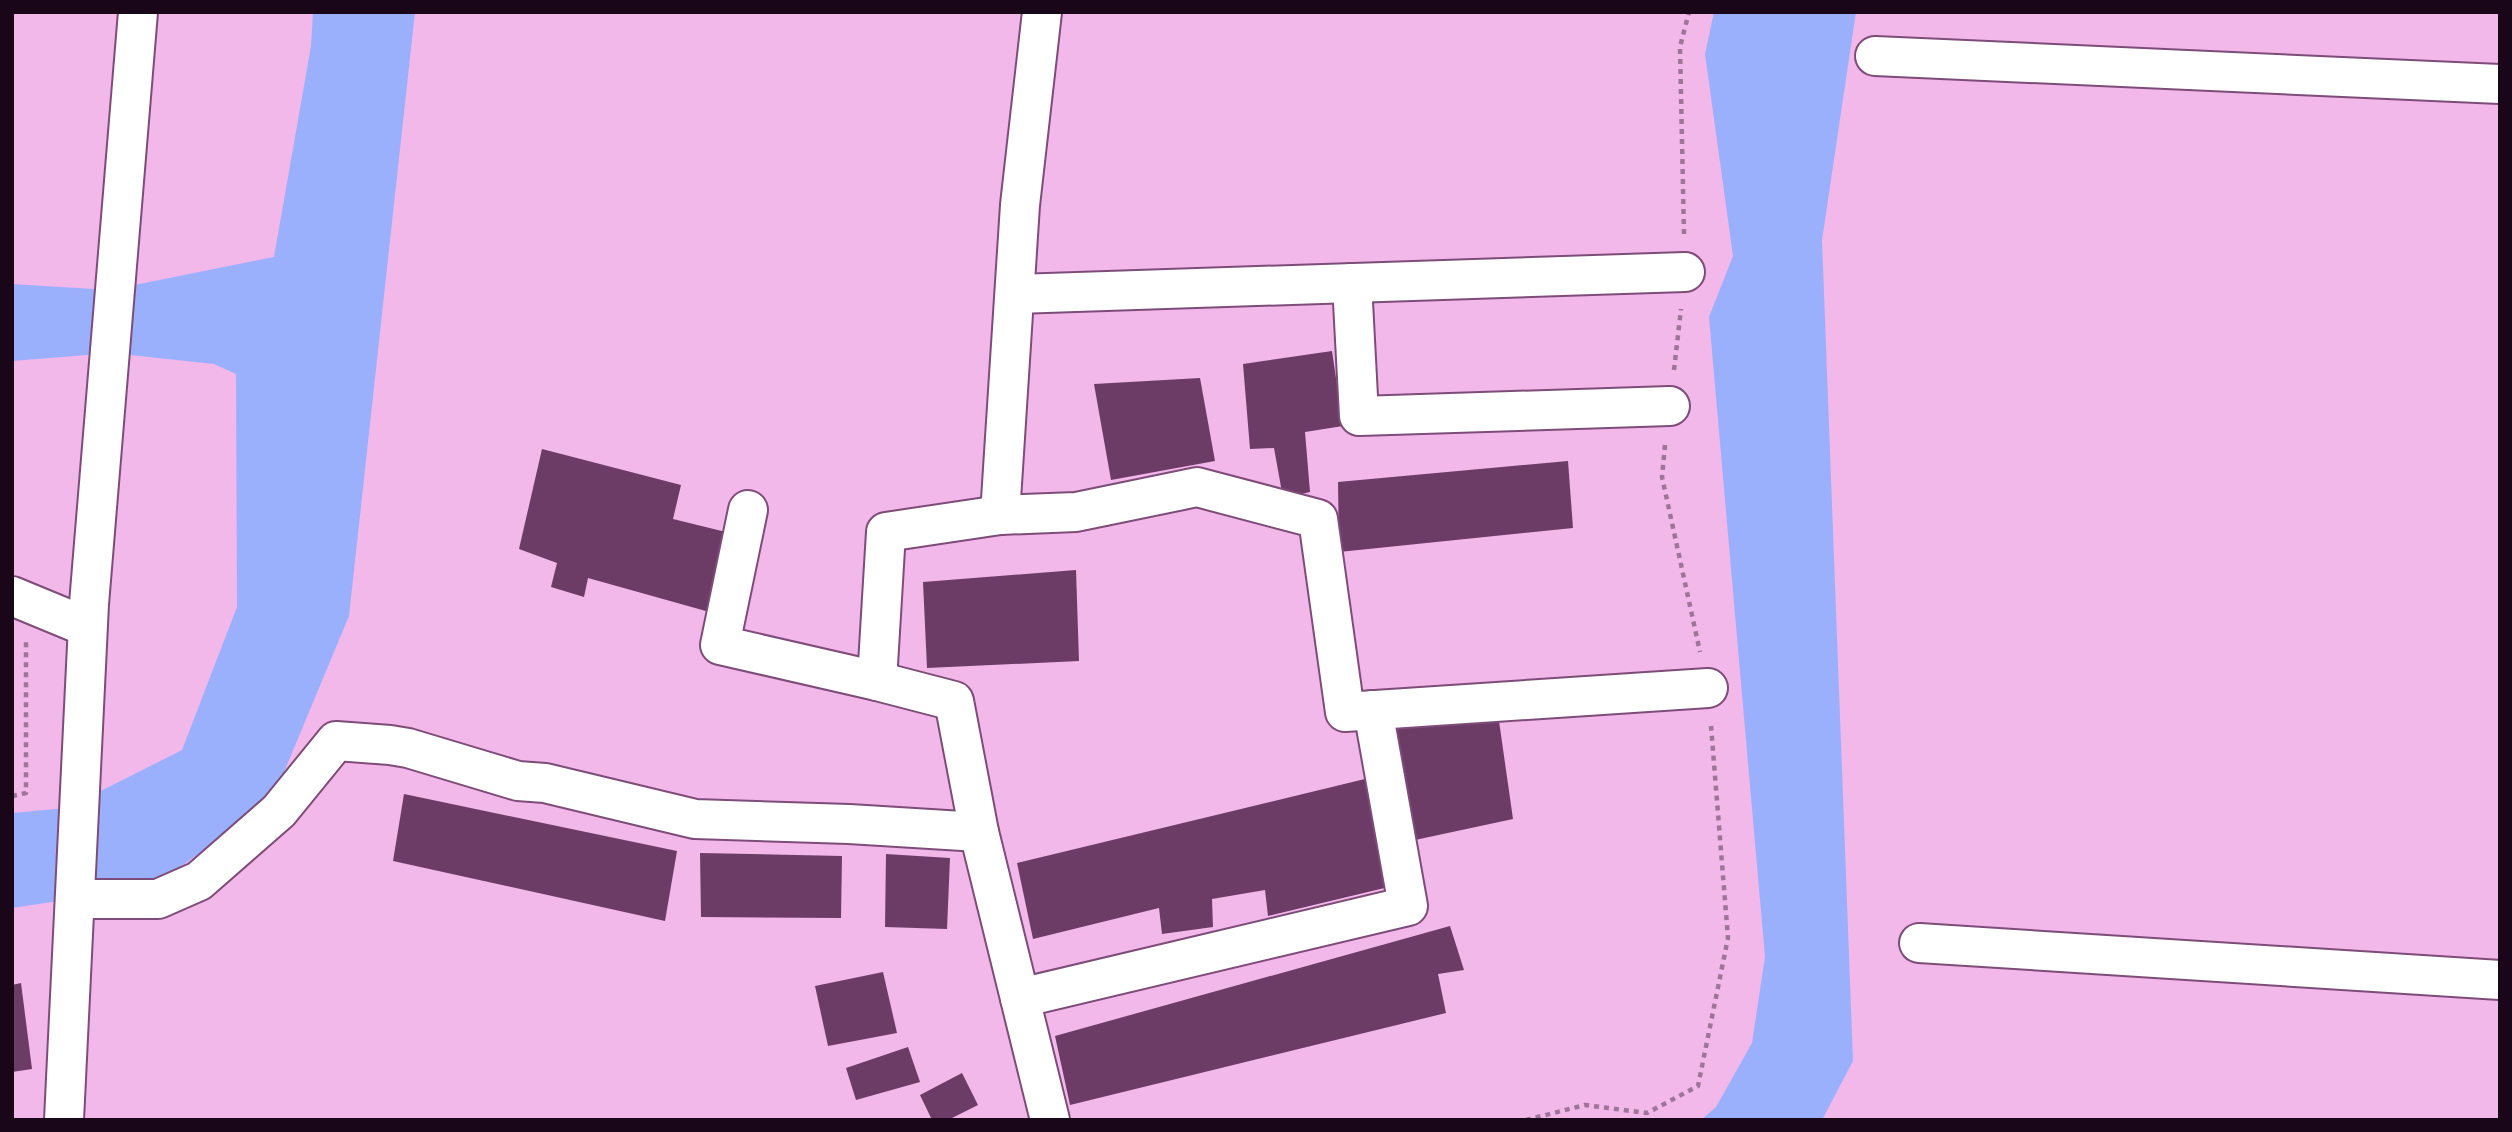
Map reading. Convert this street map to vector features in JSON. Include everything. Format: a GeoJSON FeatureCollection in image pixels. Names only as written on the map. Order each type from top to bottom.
{"type":"FeatureCollection","features":[{"type":"Feature","properties":{"kind":"street"},"geometry":{"type":"LineString","coordinates":[[64,1120],[88,627],[138,12]]}},
{"type":"Feature","properties":{"kind":"street"},"geometry":{"type":"LineString","coordinates":[[1000,515],[1020,205],[1042,12]]}},
{"type":"Feature","properties":{"kind":"street"},"geometry":{"type":"LineString","coordinates":[[1875,56],[2500,83]]}},
{"type":"Feature","properties":{"kind":"street"},"geometry":{"type":"LineString","coordinates":[[1016,294],[1685,272]]}},
{"type":"Feature","properties":{"kind":"street"},"geometry":{"type":"LineString","coordinates":[[1352,283],[1359,416],[1670,405]]}},
{"type":"Feature","properties":{"kind":"street"},"geometry":{"type":"LineString","coordinates":[[877,681],[886,532],[1000,515],[1076,512],[1198,487],[1318,519],[1345,712],[1708,688]]}},
{"type":"Feature","properties":{"kind":"street"},"geometry":{"type":"LineString","coordinates":[[748,510],[720,645],[954,701],[979,832],[1050,1120]]}},
{"type":"Feature","properties":{"kind":"street"},"geometry":{"type":"LineString","coordinates":[[19,599],[88,627]]}},
{"type":"Feature","properties":{"kind":"street"},"geometry":{"type":"LineString","coordinates":[[1020,998],[1408,906],[1373,710]]}},
{"type":"Feature","properties":{"kind":"street"},"geometry":{"type":"LineString","coordinates":[[76,899],[158,899],[199,881],[279,811],[336,741],[408,748],[518,781],[545,782],[695,819],[979,832]]}},
{"type":"Feature","properties":{"kind":"street"},"geometry":{"type":"LineString","coordinates":[[1919,943],[2500,980]]}},
{"type":"Feature","properties":{"kind":"path"},"geometry":{"type":"LineString","coordinates":[[1526,1120],[1585,1105],[1647,1114],[1698,1086],[1728,939],[1708,688],[1662,477],[1685,272],[1680,47],[1689,12]]}},
{"type":"Feature","properties":{"kind":"path"},"geometry":{"type":"LineString","coordinates":[[12,796],[26,793],[19,599]]}},
{"type":"Feature","properties":{"kind":"water"},"geometry":{"type":"Polygon","coordinates":[[[313,12],[415,12],[349,616],[272,801],[152,887],[12,908],[12,813],[67,808],[182,750],[237,607],[236,374],[214,364],[112,353],[12,361],[12,284],[110,290],[274,257],[311,46],[313,12]]]}},
{"type":"Feature","properties":{"kind":"water"},"geometry":{"type":"Polygon","coordinates":[[[1714,12],[1856,12],[1822,240],[1853,1061],[1822,1120],[1701,1120],[1716,1107],[1752,1043],[1765,957],[1709,317],[1733,256],[1705,54],[1714,12]]]}},
{"type":"Feature","properties":{"kind":"building"},"geometry":{"type":"Polygon","coordinates":[[[1332,351],[1343,426],[1305,432],[1310,492],[1283,498],[1274,448],[1250,449],[1243,364],[1332,351]]]}},
{"type":"Feature","properties":{"kind":"building"},"geometry":{"type":"Polygon","coordinates":[[[1200,378],[1215,461],[1111,480],[1094,384],[1200,378]]]}},
{"type":"Feature","properties":{"kind":"building"},"geometry":{"type":"Polygon","coordinates":[[[542,449],[681,485],[673,519],[734,534],[713,613],[588,578],[584,597],[551,587],[557,563],[519,549],[542,449]]]}},
{"type":"Feature","properties":{"kind":"building"},"geometry":{"type":"Polygon","coordinates":[[[1568,461],[1573,528],[1339,552],[1338,482],[1568,461]]]}},
{"type":"Feature","properties":{"kind":"building"},"geometry":{"type":"Polygon","coordinates":[[[1076,570],[1079,661],[927,668],[923,582],[1076,570]]]}},
{"type":"Feature","properties":{"kind":"building"},"geometry":{"type":"Polygon","coordinates":[[[1498,714],[1513,819],[1401,843],[1384,729],[1498,714]]]}},
{"type":"Feature","properties":{"kind":"building"},"geometry":{"type":"Polygon","coordinates":[[[1369,778],[1397,885],[1268,916],[1265,890],[1212,899],[1213,927],[1162,934],[1159,908],[1033,939],[1017,863],[1369,778]]]}},
{"type":"Feature","properties":{"kind":"building"},"geometry":{"type":"Polygon","coordinates":[[[404,794],[677,851],[665,921],[393,861],[404,794]]]}},
{"type":"Feature","properties":{"kind":"building"},"geometry":{"type":"Polygon","coordinates":[[[700,853],[842,856],[841,918],[701,917],[700,853]]]}},
{"type":"Feature","properties":{"kind":"building"},"geometry":{"type":"Polygon","coordinates":[[[886,854],[950,858],[947,929],[885,927],[886,854]]]}},
{"type":"Feature","properties":{"kind":"building"},"geometry":{"type":"Polygon","coordinates":[[[1450,926],[1464,970],[1438,974],[1446,1013],[1070,1105],[1055,1036],[1450,926]]]}},
{"type":"Feature","properties":{"kind":"building"},"geometry":{"type":"Polygon","coordinates":[[[883,972],[897,1033],[828,1046],[815,986],[883,972]]]}},
{"type":"Feature","properties":{"kind":"building"},"geometry":{"type":"Polygon","coordinates":[[[21,983],[32,1069],[12,1072],[12,985],[21,983]]]}},
{"type":"Feature","properties":{"kind":"building"},"geometry":{"type":"Polygon","coordinates":[[[908,1047],[920,1082],[856,1100],[846,1068],[908,1047]]]}},
{"type":"Feature","properties":{"kind":"building"},"geometry":{"type":"Polygon","coordinates":[[[962,1073],[978,1105],[948,1120],[932,1120],[920,1095],[962,1073]]]}}]}
